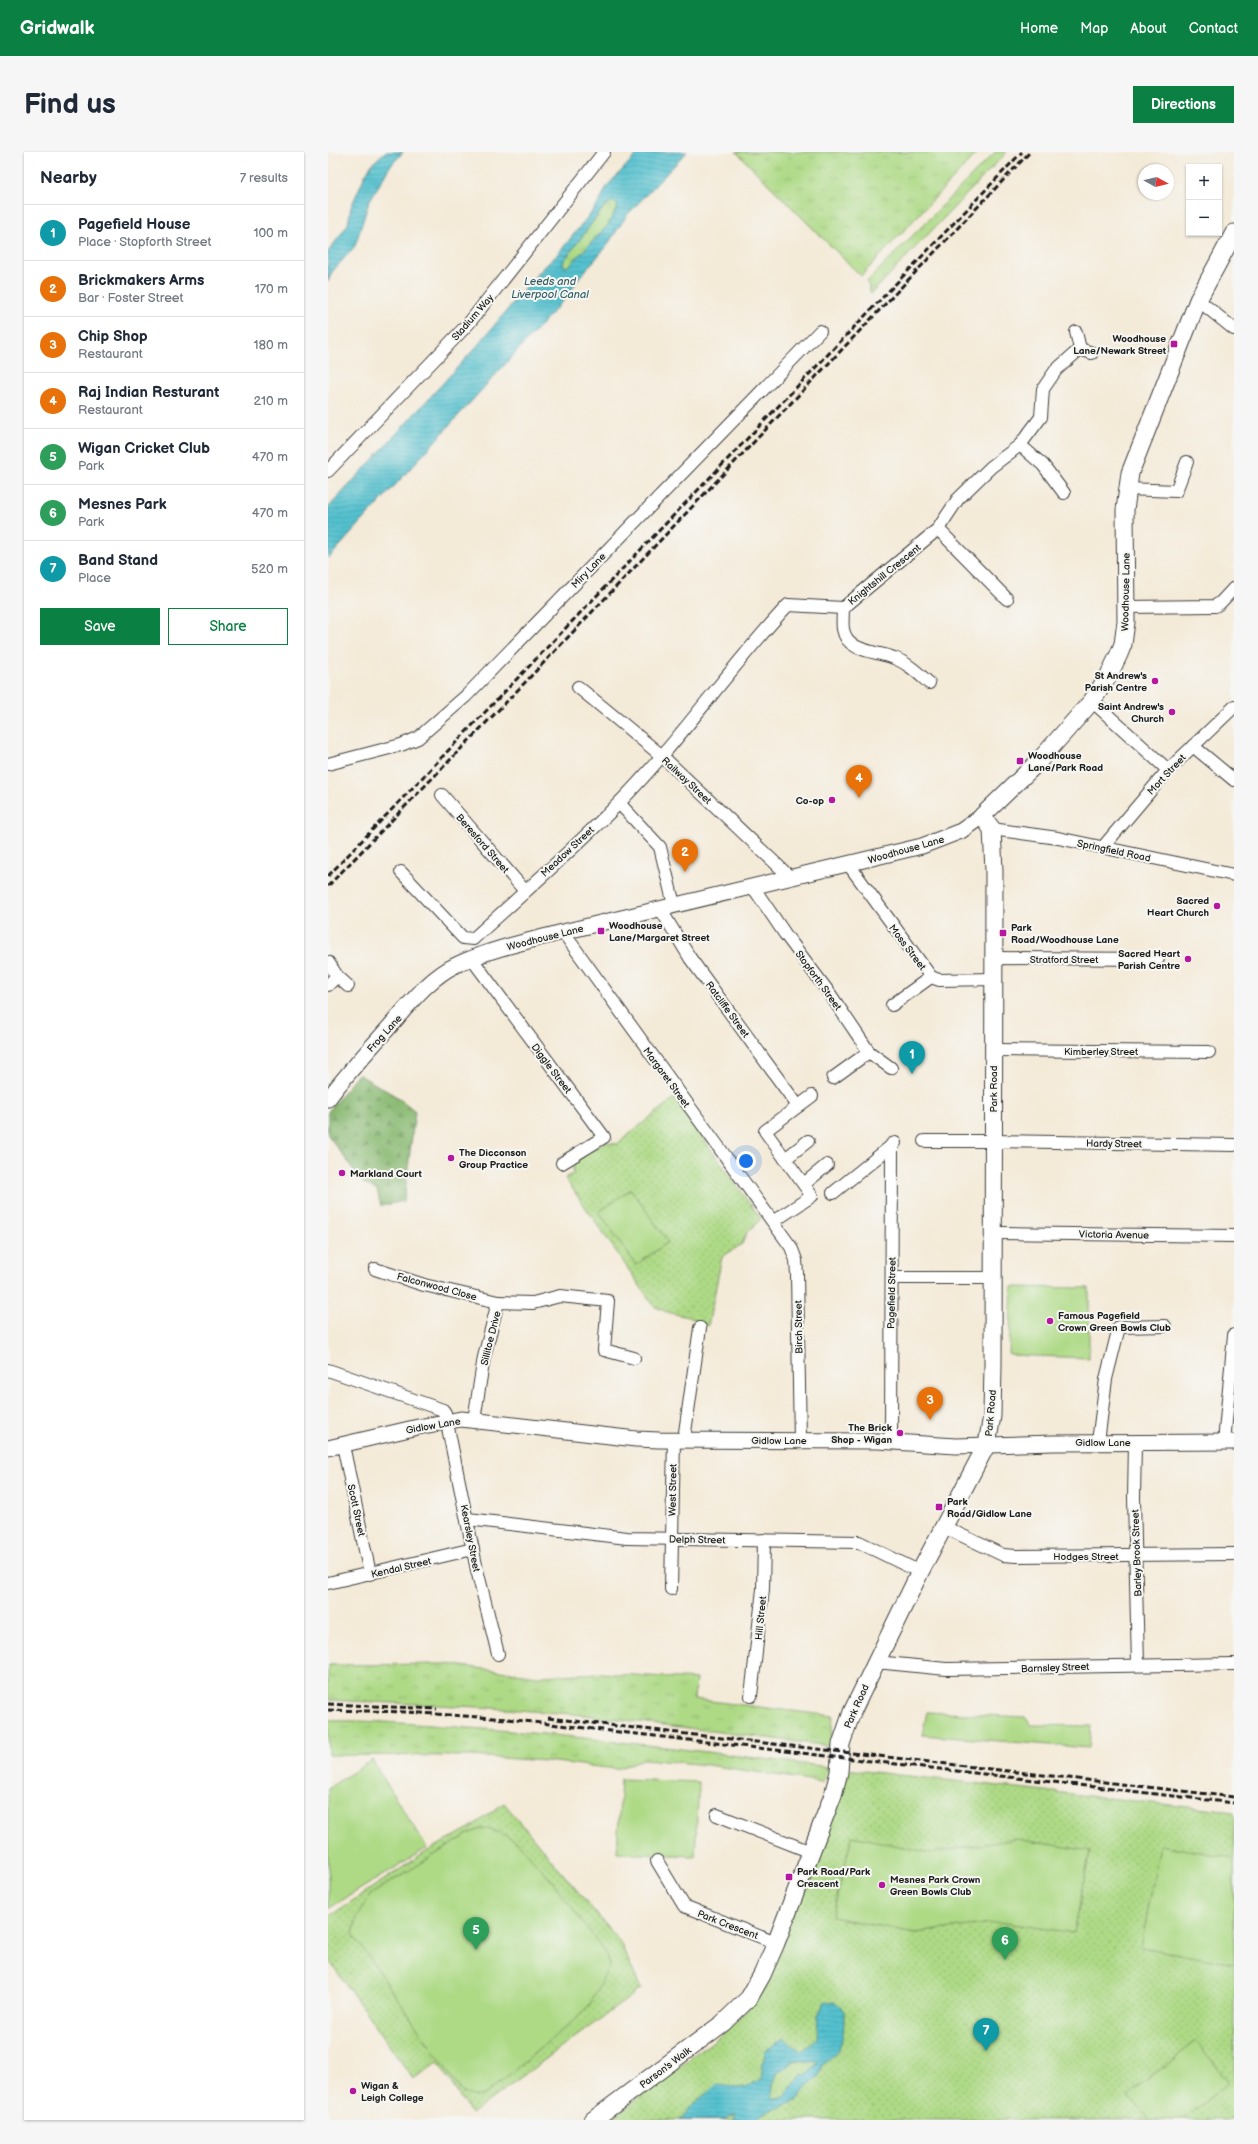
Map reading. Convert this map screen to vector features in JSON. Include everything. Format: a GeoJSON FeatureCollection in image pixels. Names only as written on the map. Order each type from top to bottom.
{"type":"FeatureCollection","features":[{"type":"Feature","properties":{"kind":"main road","name":"Woodhouse Lane"},"geometry":{"type":"LineString","coordinates":[[987,823],[1092,701],[1109,674],[1123,644],[1126,607],[1126,489],[1136,455],[1198,300],[1234,233]]}},
{"type":"Feature","properties":{"kind":"main road","name":"Park Road"},"geometry":{"type":"LineString","coordinates":[[736,2012],[749,1998],[756,1986],[776,1943],[836,1785],[840,1744],[845,1730],[920,1572],[987,1444],[992,1404],[994,1233],[994,958],[987,823]]}},
{"type":"Feature","properties":{"kind":"main road","name":"Parson's Walk"},"geometry":{"type":"LineString","coordinates":[[593,2120],[736,2012]]}},
{"type":"Feature","properties":{"kind":"street","name":"Stadium Way"},"geometry":{"type":"LineString","coordinates":[[328,471],[469,323],[604,152]]}},
{"type":"Feature","properties":{"kind":"street"},"geometry":{"type":"LineString","coordinates":[[1198,300],[1234,329]]}},
{"type":"Feature","properties":{"kind":"street","name":"Miry Lane"},"geometry":{"type":"LineString","coordinates":[[328,764],[401,745],[418,738],[466,696],[820,331]]}},
{"type":"Feature","properties":{"kind":"street"},"geometry":{"type":"LineString","coordinates":[[1076,332],[1080,349],[1092,353]]}},
{"type":"Feature","properties":{"kind":"street","name":"Knightshill Crescent"},"geometry":{"type":"LineString","coordinates":[[662,756],[754,641],[788,605],[843,608],[938,529],[958,499],[992,467],[1020,445],[1041,417],[1043,389],[1056,370],[1080,349]]}},
{"type":"Feature","properties":{"kind":"street"},"geometry":{"type":"LineString","coordinates":[[1020,445],[1043,465],[1064,493]]}},
{"type":"Feature","properties":{"kind":"street"},"geometry":{"type":"LineString","coordinates":[[1126,489],[1176,491],[1187,462]]}},
{"type":"Feature","properties":{"kind":"street"},"geometry":{"type":"LineString","coordinates":[[938,529],[1007,599]]}},
{"type":"Feature","properties":{"kind":"street"},"geometry":{"type":"LineString","coordinates":[[1126,607],[1214,606],[1220,603],[1234,588]]}},
{"type":"Feature","properties":{"kind":"street"},"geometry":{"type":"LineString","coordinates":[[843,608],[843,631],[851,643],[864,651],[894,658],[909,666],[929,683]]}},
{"type":"Feature","properties":{"kind":"street","name":"Railway Street"},"geometry":{"type":"LineString","coordinates":[[578,687],[662,756],[791,878]]}},
{"type":"Feature","properties":{"kind":"street"},"geometry":{"type":"LineString","coordinates":[[1092,701],[1168,770]]}},
{"type":"Feature","properties":{"kind":"street","name":"Mort Street"},"geometry":{"type":"LineString","coordinates":[[1103,847],[1168,770],[1234,707]]}},
{"type":"Feature","properties":{"kind":"street"},"geometry":{"type":"LineString","coordinates":[[1193,746],[1234,780]]}},
{"type":"Feature","properties":{"kind":"street","name":"Meadow Street"},"geometry":{"type":"LineString","coordinates":[[401,872],[463,938],[467,940],[473,939],[620,803],[662,756]]}},
{"type":"Feature","properties":{"kind":"street","name":"Beresford Street"},"geometry":{"type":"LineString","coordinates":[[442,795],[525,891]]}},
{"type":"Feature","properties":{"kind":"street","name":"Ratcliffe Street"},"geometry":{"type":"LineString","coordinates":[[620,803],[660,847],[667,908],[690,958],[798,1106]]}},
{"type":"Feature","properties":{"kind":"street","name":"Springfield Road"},"geometry":{"type":"LineString","coordinates":[[987,823],[1234,875]]}},
{"type":"Feature","properties":{"kind":"street","name":"Woodhouse Lane"},"geometry":{"type":"LineString","coordinates":[[446,971],[504,947],[849,865],[934,842],[961,831],[987,823]]}},
{"type":"Feature","properties":{"kind":"street","name":"Moss Street"},"geometry":{"type":"LineString","coordinates":[[849,865],[931,977],[939,980],[994,979]]}},
{"type":"Feature","properties":{"kind":"street","name":"Stopforth Street"},"geometry":{"type":"LineString","coordinates":[[754,887],[785,934],[830,994],[869,1052],[891,1068]]}},
{"type":"Feature","properties":{"kind":"street","name":"Margaret Street"},"geometry":{"type":"LineString","coordinates":[[563,932],[774,1220]]}},
{"type":"Feature","properties":{"kind":"street","name":"Stratford Street"},"geometry":{"type":"LineString","coordinates":[[994,958],[1158,959]]}},
{"type":"Feature","properties":{"kind":"street","name":"Diggle Street"},"geometry":{"type":"LineString","coordinates":[[472,959],[604,1138],[562,1162]]}},
{"type":"Feature","properties":{"kind":"street"},"geometry":{"type":"LineString","coordinates":[[328,962],[337,976],[348,986]]}},
{"type":"Feature","properties":{"kind":"street","name":"Frog Lane"},"geometry":{"type":"LineString","coordinates":[[328,1099],[343,1078],[413,1000],[446,971]]}},
{"type":"Feature","properties":{"kind":"street"},"geometry":{"type":"LineString","coordinates":[[328,985],[337,976]]}},
{"type":"Feature","properties":{"kind":"street"},"geometry":{"type":"LineString","coordinates":[[892,1005],[931,977]]}},
{"type":"Feature","properties":{"kind":"street","name":"Kimberley Street"},"geometry":{"type":"LineString","coordinates":[[993,1050],[1209,1052]]}},
{"type":"Feature","properties":{"kind":"street"},"geometry":{"type":"LineString","coordinates":[[833,1078],[869,1052]]}},
{"type":"Feature","properties":{"kind":"street"},"geometry":{"type":"LineString","coordinates":[[774,1220],[812,1196],[765,1131],[812,1096]]}},
{"type":"Feature","properties":{"kind":"street","name":"Hardy Street"},"geometry":{"type":"LineString","coordinates":[[924,1141],[993,1140],[1234,1144]]}},
{"type":"Feature","properties":{"kind":"street"},"geometry":{"type":"LineString","coordinates":[[785,1159],[808,1141]]}},
{"type":"Feature","properties":{"kind":"street","name":"Pagefield Street"},"geometry":{"type":"LineString","coordinates":[[833,1193],[894,1143],[891,1441]]}},
{"type":"Feature","properties":{"kind":"street"},"geometry":{"type":"LineString","coordinates":[[804,1184],[827,1165]]}},
{"type":"Feature","properties":{"kind":"street","name":"Birch Street"},"geometry":{"type":"LineString","coordinates":[[774,1220],[791,1247],[796,1260],[800,1440]]}},
{"type":"Feature","properties":{"kind":"street","name":"Victoria Avenue"},"geometry":{"type":"LineString","coordinates":[[994,1233],[1234,1236]]}},
{"type":"Feature","properties":{"kind":"street","name":"Falconwood Close"},"geometry":{"type":"LineString","coordinates":[[375,1269],[424,1285],[498,1302]]}},
{"type":"Feature","properties":{"kind":"street"},"geometry":{"type":"LineString","coordinates":[[892,1278],[993,1278]]}},
{"type":"Feature","properties":{"kind":"street","name":"Sillitoe Drive"},"geometry":{"type":"LineString","coordinates":[[474,1420],[484,1357],[498,1302],[533,1302],[560,1296],[608,1301],[604,1350],[634,1358]]}},
{"type":"Feature","properties":{"kind":"street"},"geometry":{"type":"LineString","coordinates":[[1098,1442],[1106,1378],[1119,1326],[1164,1326]]}},
{"type":"Feature","properties":{"kind":"street","name":"West Street"},"geometry":{"type":"LineString","coordinates":[[671,1589],[672,1539],[679,1439],[700,1328]]}},
{"type":"Feature","properties":{"kind":"street"},"geometry":{"type":"LineString","coordinates":[[1229,1442],[1234,1335]]}},
{"type":"Feature","properties":{"kind":"street"},"geometry":{"type":"LineString","coordinates":[[328,1370],[442,1410],[448,1421]]}},
{"type":"Feature","properties":{"kind":"street","name":"Gidlow Lane"},"geometry":{"type":"LineString","coordinates":[[328,1448],[461,1419],[636,1439],[891,1441],[956,1446],[1098,1442],[1229,1442]]}},
{"type":"Feature","properties":{"kind":"street","name":"Kearsley Street"},"geometry":{"type":"LineString","coordinates":[[448,1421],[473,1549],[498,1654]]}},
{"type":"Feature","properties":{"kind":"street","name":"Barley Brook Street"},"geometry":{"type":"LineString","coordinates":[[1135,1442],[1138,1665]]}},
{"type":"Feature","properties":{"kind":"street","name":"Scott Street"},"geometry":{"type":"LineString","coordinates":[[343,1445],[370,1574]]}},
{"type":"Feature","properties":{"kind":"street","name":"Delph Street"},"geometry":{"type":"LineString","coordinates":[[468,1519],[627,1538],[859,1542],[920,1572]]}},
{"type":"Feature","properties":{"kind":"street","name":"Hodges Street"},"geometry":{"type":"LineString","coordinates":[[944,1527],[1003,1555],[1136,1556],[1234,1554]]}},
{"type":"Feature","properties":{"kind":"street","name":"Hill Street"},"geometry":{"type":"LineString","coordinates":[[751,1696],[763,1589],[764,1540]]}},
{"type":"Feature","properties":{"kind":"street","name":"Kendal Street"},"geometry":{"type":"LineString","coordinates":[[328,1583],[473,1549]]}},
{"type":"Feature","properties":{"kind":"street","name":"Barnsley Street"},"geometry":{"type":"LineString","coordinates":[[876,1662],[946,1669],[1234,1664]]}},
{"type":"Feature","properties":{"kind":"street"},"geometry":{"type":"LineString","coordinates":[[717,1815],[811,1852]]}},
{"type":"Feature","properties":{"kind":"street","name":"Park Crescent"},"geometry":{"type":"LineString","coordinates":[[657,1861],[684,1906],[776,1943]]}},
{"type":"Feature","properties":{"kind":"green space"},"geometry":{"type":"Polygon","coordinates":[[[736,152],[978,152],[861,276],[736,152]]]}},
{"type":"Feature","properties":{"kind":"green space"},"geometry":{"type":"Polygon","coordinates":[[[995,152],[1007,152],[871,294],[867,282],[995,152]]]}},
{"type":"Feature","properties":{"kind":"green space"},"geometry":{"type":"Polygon","coordinates":[[[613,201],[618,206],[608,225],[569,266],[564,267],[563,262],[604,207],[613,201]]]}},
{"type":"Feature","properties":{"kind":"green space"},"geometry":{"type":"Polygon","coordinates":[[[358,1074],[399,1098],[415,1111],[404,1201],[381,1206],[377,1190],[363,1183],[328,1135],[328,1112],[358,1074]]]}},
{"type":"Feature","properties":{"kind":"green space"},"geometry":{"type":"Polygon","coordinates":[[[674,1098],[761,1219],[747,1232],[742,1244],[722,1257],[708,1326],[691,1318],[667,1312],[654,1306],[565,1178],[573,1174],[573,1162],[605,1142],[617,1144],[674,1098]]]}},
{"type":"Feature","properties":{"kind":"green space"},"geometry":{"type":"Polygon","coordinates":[[[631,1189],[668,1242],[636,1265],[599,1212],[631,1189]]]}},
{"type":"Feature","properties":{"kind":"green space","name":"Famous Pagefield Crown Green Bowls Club"},"geometry":{"type":"Polygon","coordinates":[[[1012,1287],[1089,1288],[1089,1358],[1009,1355],[1012,1287]]]}},
{"type":"Feature","properties":{"kind":"green space"},"geometry":{"type":"Polygon","coordinates":[[[446,1664],[538,1676],[601,1673],[696,1679],[694,1699],[833,1716],[830,1746],[585,1715],[479,1707],[328,1700],[328,1665],[446,1664]]]}},
{"type":"Feature","properties":{"kind":"green space"},"geometry":{"type":"Polygon","coordinates":[[[927,1712],[1025,1717],[1031,1725],[1091,1726],[1089,1748],[922,1735],[927,1712]]]}},
{"type":"Feature","properties":{"kind":"green space"},"geometry":{"type":"Polygon","coordinates":[[[328,1721],[392,1722],[502,1730],[642,1744],[829,1767],[822,1782],[708,1765],[643,1759],[617,1769],[546,1761],[471,1756],[328,1755],[328,1721]]]}},
{"type":"Feature","properties":{"kind":"green space"},"geometry":{"type":"Polygon","coordinates":[[[372,1760],[427,1848],[328,1909],[328,1788],[372,1760]]]}},
{"type":"Feature","properties":{"kind":"green space"},"geometry":{"type":"Polygon","coordinates":[[[846,1769],[1234,1812],[1234,2120],[609,2120],[724,2033],[749,2008],[846,1769]]]}},
{"type":"Feature","properties":{"kind":"green space"},"geometry":{"type":"Polygon","coordinates":[[[621,1779],[699,1782],[695,1856],[617,1853],[621,1779]]]}},
{"type":"Feature","properties":{"kind":"green space"},"geometry":{"type":"Polygon","coordinates":[[[504,1803],[620,1942],[641,1989],[471,2114],[438,2063],[413,2079],[328,1959],[328,1917],[426,1852],[471,1827],[504,1803]]]}},
{"type":"Feature","properties":{"kind":"green space"},"geometry":{"type":"Polygon","coordinates":[[[484,1828],[503,1834],[519,1844],[552,1881],[608,1956],[609,1966],[590,2004],[581,2014],[486,2094],[480,2096],[470,2096],[461,2091],[353,1934],[357,1917],[371,1894],[470,1833],[484,1828]]]}},
{"type":"Feature","properties":{"kind":"green space"},"geometry":{"type":"Polygon","coordinates":[[[852,1836],[931,1853],[1016,1839],[1090,1851],[1074,1933],[999,1922],[915,1933],[832,1917],[852,1836]]]}},
{"type":"Feature","properties":{"kind":"green space"},"geometry":{"type":"Polygon","coordinates":[[[1160,1845],[1234,1858],[1234,1964],[1141,1947],[1160,1845]]]}},
{"type":"Feature","properties":{"kind":"green space"},"geometry":{"type":"Polygon","coordinates":[[[1196,2041],[1229,2082],[1183,2120],[1149,2120],[1129,2095],[1196,2041]]]}},
{"type":"Feature","properties":{"kind":"water"},"geometry":{"type":"Polygon","coordinates":[[[385,152],[403,152],[389,168],[369,202],[355,246],[332,272],[328,282],[328,252],[348,224],[351,207],[365,175],[372,164],[385,152]]]}},
{"type":"Feature","properties":{"kind":"water","name":"Leeds and Liverpool Canal"},"geometry":{"type":"Polygon","coordinates":[[[639,152],[687,152],[627,215],[606,247],[579,278],[569,294],[328,559],[328,508],[477,346],[539,272],[557,255],[599,203],[607,186],[639,152]],[[613,201],[604,207],[563,262],[564,267],[569,266],[608,225],[618,206],[613,201]]]}},
{"type":"Feature","properties":{"kind":"water"},"geometry":{"type":"Polygon","coordinates":[[[825,2001],[835,2002],[844,2011],[843,2035],[839,2049],[835,2055],[822,2064],[818,2077],[807,2086],[797,2101],[760,2115],[758,2120],[734,2120],[736,2114],[723,2120],[680,2120],[694,2103],[717,2085],[745,2088],[761,2079],[765,2051],[784,2038],[802,2052],[817,2038],[818,2015],[825,2001]],[[793,2060],[786,2069],[778,2072],[773,2084],[772,2099],[779,2099],[786,2096],[801,2075],[808,2074],[818,2062],[793,2060]]]}},
{"type":"Feature","properties":{"kind":"railway"},"geometry":{"type":"LineString","coordinates":[[328,876],[1022,152]]}},
{"type":"Feature","properties":{"kind":"railway"},"geometry":{"type":"LineString","coordinates":[[328,886],[513,695],[1030,152]]}},
{"type":"Feature","properties":{"kind":"railway"},"geometry":{"type":"LineString","coordinates":[[328,1704],[437,1709]]}},
{"type":"Feature","properties":{"kind":"railway"},"geometry":{"type":"LineString","coordinates":[[328,1710],[406,1712],[507,1719],[1234,1803]]}},
{"type":"Feature","properties":{"kind":"railway"},"geometry":{"type":"LineString","coordinates":[[548,1718],[1234,1797]]}},
{"type":"Feature","properties":{"kind":"place","name":"Woodhouse Lane/Newark Street"},"geometry":{"type":"Point","coordinates":[1174,344]}},
{"type":"Feature","properties":{"kind":"place","name":"St Andrew's Parish Centre"},"geometry":{"type":"Point","coordinates":[1155,681]}},
{"type":"Feature","properties":{"kind":"place","name":"Saint Andrew's Church"},"geometry":{"type":"Point","coordinates":[1172,712]}},
{"type":"Feature","properties":{"kind":"place","name":"Woodhouse Lane/Park Road"},"geometry":{"type":"Point","coordinates":[1020,761]}},
{"type":"Feature","properties":{"kind":"place","name":"Raj Indian Resturant"},"geometry":{"type":"Point","coordinates":[859,798]}},
{"type":"Feature","properties":{"kind":"place","name":"Co-op"},"geometry":{"type":"Point","coordinates":[832,800]}},
{"type":"Feature","properties":{"kind":"place","name":"Brickmakers Arms"},"geometry":{"type":"Point","coordinates":[685,872]}},
{"type":"Feature","properties":{"kind":"place","name":"Sacred Heart Church"},"geometry":{"type":"Point","coordinates":[1217,906]}},
{"type":"Feature","properties":{"kind":"place","name":"Woodhouse Lane/Margaret Street"},"geometry":{"type":"Point","coordinates":[601,931]}},
{"type":"Feature","properties":{"kind":"place","name":"Park Road/Woodhouse Lane"},"geometry":{"type":"Point","coordinates":[1003,933]}},
{"type":"Feature","properties":{"kind":"place","name":"Sacred Heart Parish Centre"},"geometry":{"type":"Point","coordinates":[1188,959]}},
{"type":"Feature","properties":{"kind":"place","name":"Pagefield House"},"geometry":{"type":"Point","coordinates":[912,1074]}},
{"type":"Feature","properties":{"kind":"place","name":"The Dicconson Group Practice"},"geometry":{"type":"Point","coordinates":[451,1158]}},
{"type":"Feature","properties":{"kind":"place","name":"Markland Court"},"geometry":{"type":"Point","coordinates":[342,1173]}},
{"type":"Feature","properties":{"kind":"place","name":"Famous Pagefield Crown Green Bowls Club"},"geometry":{"type":"Point","coordinates":[1050,1321]}},
{"type":"Feature","properties":{"kind":"place","name":"Chip Shop"},"geometry":{"type":"Point","coordinates":[930,1420]}},
{"type":"Feature","properties":{"kind":"place","name":"The Brick Shop - Wigan"},"geometry":{"type":"Point","coordinates":[900,1433]}},
{"type":"Feature","properties":{"kind":"place","name":"Park Road/Gidlow Lane"},"geometry":{"type":"Point","coordinates":[939,1507]}},
{"type":"Feature","properties":{"kind":"place","name":"Park Road/Park Crescent"},"geometry":{"type":"Point","coordinates":[789,1877]}},
{"type":"Feature","properties":{"kind":"place","name":"Mesnes Park Crown Green Bowls Club"},"geometry":{"type":"Point","coordinates":[882,1885]}},
{"type":"Feature","properties":{"kind":"place","name":"Wigan Cricket Club"},"geometry":{"type":"Point","coordinates":[476,1950]}},
{"type":"Feature","properties":{"kind":"place","name":"Mesnes Park"},"geometry":{"type":"Point","coordinates":[1005,1960]}},
{"type":"Feature","properties":{"kind":"place","name":"Band Stand"},"geometry":{"type":"Point","coordinates":[986,2051]}},
{"type":"Feature","properties":{"kind":"place","name":"Wigan & Leigh College"},"geometry":{"type":"Point","coordinates":[353,2091]}}]}
